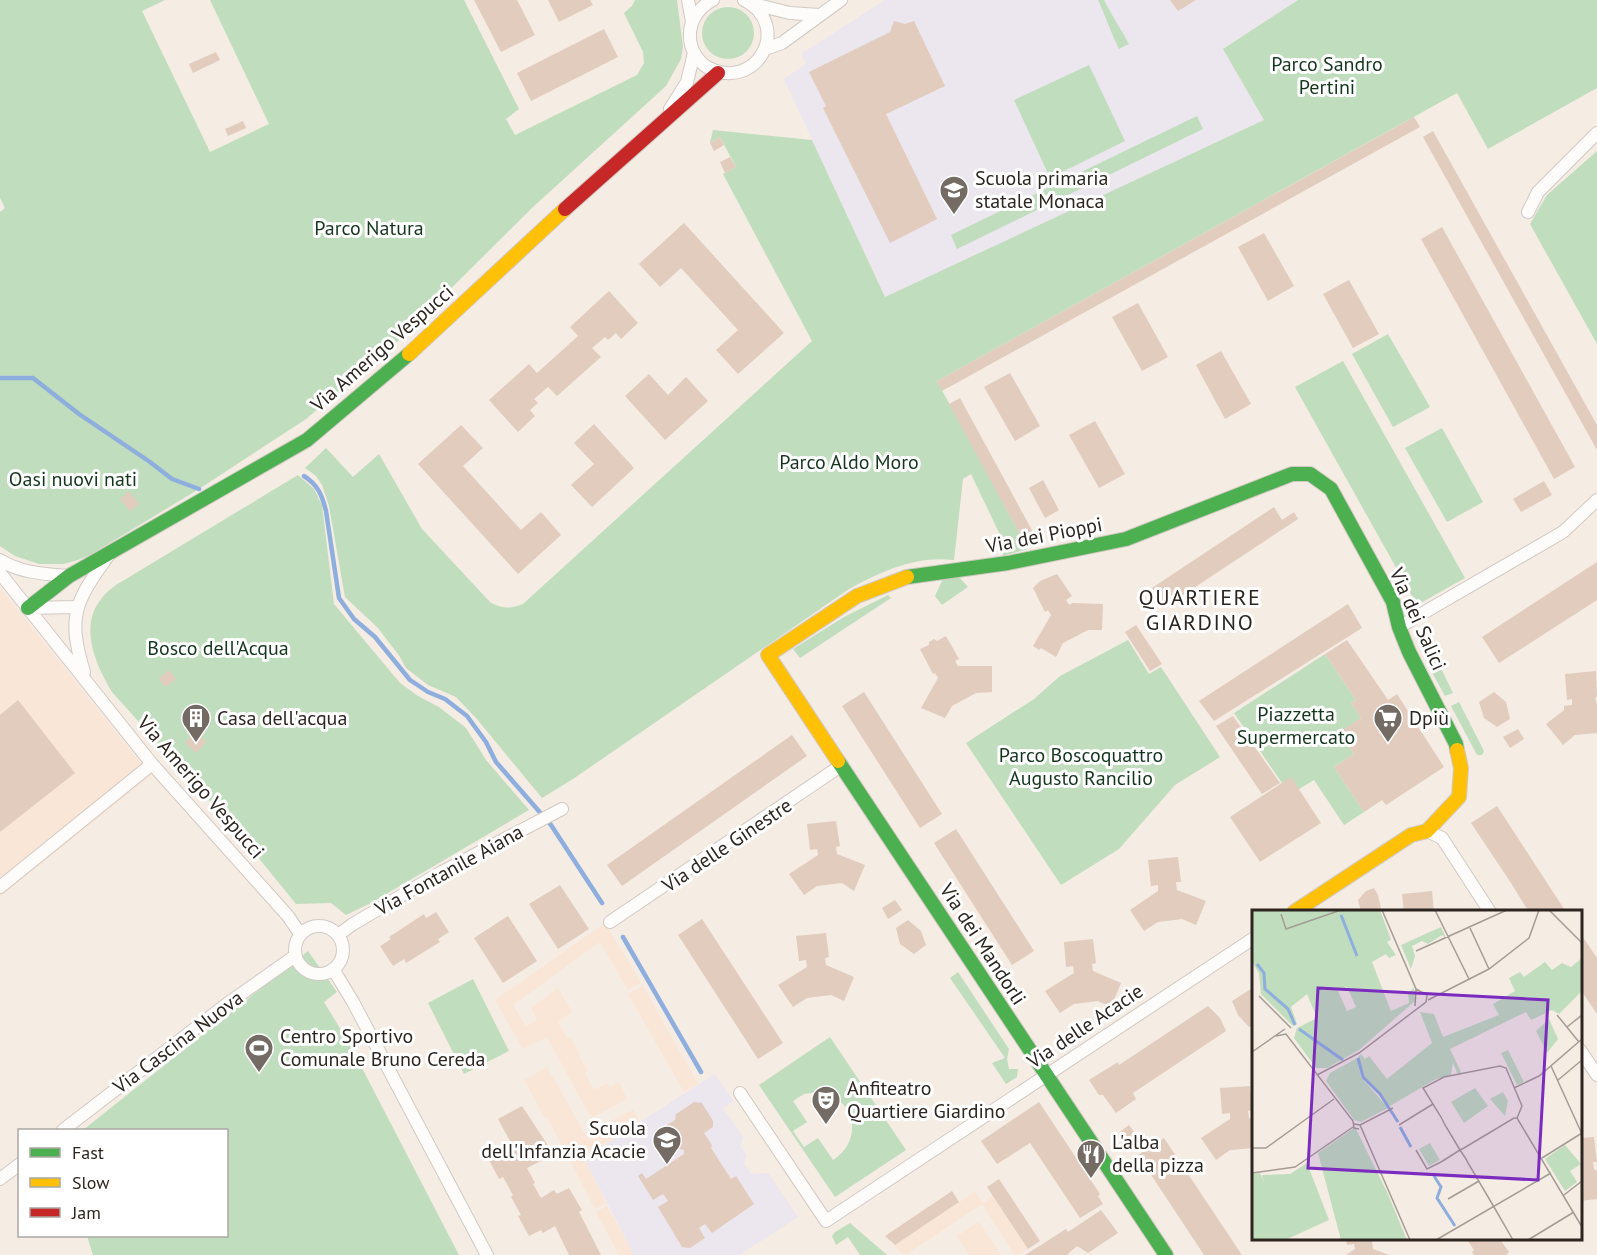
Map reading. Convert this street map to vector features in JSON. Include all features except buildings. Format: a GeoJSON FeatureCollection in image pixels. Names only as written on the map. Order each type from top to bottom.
{"type":"FeatureCollection","features":[{"type":"Feature","properties":{"kind":"street","name":"Via Amerigo Vespucci"},"geometry":{"type":"LineString","coordinates":[[652,131],[673,106],[687,82],[694,53],[688,0]]}},
{"type":"Feature","properties":{"kind":"street"},"geometry":{"type":"LineString","coordinates":[[692,22],[699,10],[713,0]]}},
{"type":"Feature","properties":{"kind":"street"},"geometry":{"type":"LineString","coordinates":[[765,49],[782,43],[841,0]]}},
{"type":"Feature","properties":{"kind":"street"},"geometry":{"type":"LineString","coordinates":[[748,2],[790,13],[819,15]]}},
{"type":"Feature","properties":{"kind":"street"},"geometry":{"type":"LineString","coordinates":[[694,53],[704,66],[718,73],[732,74],[746,70],[758,61],[765,49],[768,37],[766,25],[761,13],[748,2]]}},
{"type":"Feature","properties":{"kind":"street","name":"Via Amerigo Vespucci"},"geometry":{"type":"LineString","coordinates":[[28,608],[69,576],[307,440],[397,365],[718,73]]}},
{"type":"Feature","properties":{"kind":"street"},"geometry":{"type":"LineString","coordinates":[[1528,212],[1538,192],[1597,133]]}},
{"type":"Feature","properties":{"kind":"street","name":"Via dei Pioppi"},"geometry":{"type":"LineString","coordinates":[[768,654],[857,596],[904,577],[1008,563],[1126,539],[1292,474],[1310,474],[1331,489]]}},
{"type":"Feature","properties":{"kind":"street","name":"Via dei Salici"},"geometry":{"type":"LineString","coordinates":[[1331,489],[1393,602],[1399,627],[1409,652],[1456,744],[1461,768],[1459,797],[1427,831]]}},
{"type":"Feature","properties":{"kind":"street"},"geometry":{"type":"LineString","coordinates":[[1399,627],[1563,532],[1597,500]]}},
{"type":"Feature","properties":{"kind":"street"},"geometry":{"type":"LineString","coordinates":[[86,679],[76,646],[74,626],[77,607],[85,588],[109,555]]}},
{"type":"Feature","properties":{"kind":"street"},"geometry":{"type":"LineString","coordinates":[[0,560],[10,566],[69,576]]}},
{"type":"Feature","properties":{"kind":"street","name":"Via Amerigo Vespucci"},"geometry":{"type":"LineString","coordinates":[[0,573],[152,764],[288,916],[300,934]]}},
{"type":"Feature","properties":{"kind":"street"},"geometry":{"type":"LineString","coordinates":[[28,608],[77,607]]}},
{"type":"Feature","properties":{"kind":"street","name":"Via dei Mandorli"},"geometry":{"type":"LineString","coordinates":[[768,654],[1166,1255]]}},
{"type":"Feature","properties":{"kind":"street"},"geometry":{"type":"LineString","coordinates":[[0,887],[152,764]]}},
{"type":"Feature","properties":{"kind":"street","name":"Via delle Ginestre"},"geometry":{"type":"LineString","coordinates":[[610,922],[842,765]]}},
{"type":"Feature","properties":{"kind":"street","name":"Via Fontanile Aiana"},"geometry":{"type":"LineString","coordinates":[[338,935],[440,873],[562,809]]}},
{"type":"Feature","properties":{"kind":"street"},"geometry":{"type":"LineString","coordinates":[[1297,910],[1411,835],[1427,831],[1442,838],[1489,910]]}},
{"type":"Feature","properties":{"kind":"street"},"geometry":{"type":"LineString","coordinates":[[320,925],[333,930],[338,935],[343,949],[342,957],[333,969],[319,974],[304,969],[295,956],[296,940],[300,934],[306,929],[320,925]]}},
{"type":"Feature","properties":{"kind":"street","name":"Via delle Acacie"},"geometry":{"type":"LineString","coordinates":[[740,1094],[826,1221],[1252,939]]}},
{"type":"Feature","properties":{"kind":"street","name":"Via Cascina Nuova"},"geometry":{"type":"LineString","coordinates":[[66,1129],[227,1004],[295,956]]}},
{"type":"Feature","properties":{"kind":"street"},"geometry":{"type":"LineString","coordinates":[[333,969],[353,1002],[488,1255]]}},
{"type":"Feature","properties":{"kind":"street"},"geometry":{"type":"LineString","coordinates":[[1582,1052],[1597,1075]]}},
{"type":"Feature","properties":{"kind":"street"},"geometry":{"type":"LineString","coordinates":[[0,1179],[18,1166]]}},
{"type":"Feature","properties":{"kind":"shaded area","name":"Scuola primaria statale Monaca"},"geometry":{"type":"Polygon","coordinates":[[[885,0],[1298,0],[1223,49],[1264,120],[885,297],[784,79],[806,64],[801,54],[885,0]]]}},
{"type":"Feature","properties":{"kind":"shaded area"},"geometry":{"type":"Polygon","coordinates":[[[0,588],[151,776],[0,897],[0,588]]]}},
{"type":"Feature","properties":{"kind":"shaded area"},"geometry":{"type":"Polygon","coordinates":[[[605,923],[641,983],[628,990],[600,942],[513,1005],[526,1026],[537,1020],[531,1008],[558,988],[572,1012],[558,1021],[567,1039],[571,1037],[594,1090],[607,1083],[610,1087],[619,1082],[627,1099],[591,1118],[547,1037],[523,1049],[495,1000],[605,923]]]}},
{"type":"Feature","properties":{"kind":"shaded area"},"geometry":{"type":"Polygon","coordinates":[[[643,986],[698,1084],[684,1092],[628,994],[643,986]]]}},
{"type":"Feature","properties":{"kind":"shaded area"},"geometry":{"type":"Polygon","coordinates":[[[547,1067],[585,1134],[633,1110],[639,1122],[584,1158],[606,1203],[595,1209],[547,1117],[545,1118],[524,1080],[547,1067]]]}},
{"type":"Feature","properties":{"kind":"shaded area","name":"Scuola dell'Infanzia Acacie"},"geometry":{"type":"Polygon","coordinates":[[[715,1074],[733,1101],[723,1108],[743,1137],[740,1146],[747,1155],[744,1164],[751,1174],[768,1173],[798,1217],[739,1255],[634,1255],[584,1158],[715,1074]]]}},
{"type":"Feature","properties":{"kind":"shaded area"},"geometry":{"type":"Polygon","coordinates":[[[975,1192],[983,1203],[993,1196],[1028,1249],[1015,1255],[982,1204],[907,1254],[903,1254],[894,1246],[975,1192]]]}},
{"type":"Feature","properties":{"kind":"shaded area"},"geometry":{"type":"Polygon","coordinates":[[[607,1206],[634,1255],[619,1255],[596,1212],[607,1206]]]}},
{"type":"Feature","properties":{"kind":"shaded area"},"geometry":{"type":"Polygon","coordinates":[[[979,1222],[1001,1255],[969,1255],[957,1236],[979,1222]]]}},
{"type":"Feature","properties":{"kind":"green space"},"geometry":{"type":"Polygon","coordinates":[[[0,0],[165,0],[142,11],[210,152],[269,124],[210,0],[464,0],[519,109],[506,119],[515,135],[637,75],[644,63],[643,52],[624,13],[635,0],[677,0],[683,47],[681,59],[666,86],[533,207],[393,346],[306,419],[199,489],[90,555],[63,564],[39,564],[15,556],[0,546],[0,212],[5,208],[0,198],[0,0]]]}},
{"type":"Feature","properties":{"kind":"green space"},"geometry":{"type":"Polygon","coordinates":[[[1098,0],[1104,0],[1129,44],[1119,49],[1098,0]]]}},
{"type":"Feature","properties":{"kind":"green space","name":"Parco Aldo Moro"},"geometry":{"type":"Polygon","coordinates":[[[1298,0],[1597,0],[1597,88],[1488,149],[1457,93],[937,381],[1028,549],[1003,556],[1002,539],[971,474],[963,479],[954,560],[926,560],[899,566],[849,589],[542,798],[456,697],[428,685],[406,668],[378,628],[345,597],[329,506],[322,485],[316,476],[305,468],[326,448],[353,477],[379,454],[422,529],[490,602],[502,607],[514,607],[523,604],[812,341],[723,174],[736,167],[720,137],[710,143],[713,130],[812,140],[885,297],[1264,120],[1223,49],[1298,0]]]}},
{"type":"Feature","properties":{"kind":"green space"},"geometry":{"type":"Polygon","coordinates":[[[723,7],[733,7],[747,14],[754,33],[747,52],[733,59],[723,59],[713,55],[706,48],[702,38],[702,28],[706,18],[713,11],[723,7]]]}},
{"type":"Feature","properties":{"kind":"green space"},"geometry":{"type":"Polygon","coordinates":[[[1089,65],[1125,141],[1050,178],[1014,100],[1089,65]]]}},
{"type":"Feature","properties":{"kind":"green space"},"geometry":{"type":"Polygon","coordinates":[[[1197,116],[1203,129],[957,249],[951,235],[1197,116]]]}},
{"type":"Feature","properties":{"kind":"green space"},"geometry":{"type":"Polygon","coordinates":[[[1597,151],[1597,344],[1530,224],[1547,195],[1597,151]]]}},
{"type":"Feature","properties":{"kind":"green space"},"geometry":{"type":"Polygon","coordinates":[[[1388,334],[1430,407],[1393,427],[1352,354],[1388,334]]]}},
{"type":"Feature","properties":{"kind":"green space"},"geometry":{"type":"Polygon","coordinates":[[[1343,361],[1465,578],[1417,605],[1295,387],[1343,361]]]}},
{"type":"Feature","properties":{"kind":"green space"},"geometry":{"type":"Polygon","coordinates":[[[1442,428],[1483,502],[1447,522],[1405,448],[1442,428]]]}},
{"type":"Feature","properties":{"kind":"green space","name":"Bosco dell'Acqua"},"geometry":{"type":"Polygon","coordinates":[[[298,475],[314,489],[322,505],[334,604],[400,683],[439,707],[466,728],[486,760],[529,810],[371,903],[346,915],[331,903],[296,904],[236,830],[112,692],[95,658],[90,633],[95,609],[105,594],[116,585],[298,475]]]}},
{"type":"Feature","properties":{"kind":"green space"},"geometry":{"type":"Polygon","coordinates":[[[959,577],[968,587],[942,605],[935,596],[943,579],[959,577]]]}},
{"type":"Feature","properties":{"kind":"green space"},"geometry":{"type":"Polygon","coordinates":[[[888,595],[891,598],[800,658],[793,649],[844,617],[888,595]]]}},
{"type":"Feature","properties":{"kind":"green space","name":"Parco Boscoquattro Augusto Rancilio"},"geometry":{"type":"Polygon","coordinates":[[[1128,640],[1149,674],[1161,667],[1220,757],[1175,785],[1119,849],[1061,885],[966,743],[1034,699],[1060,676],[1128,640]]]}},
{"type":"Feature","properties":{"kind":"green space","name":"Piazzetta Supermercato"},"geometry":{"type":"Polygon","coordinates":[[[1325,654],[1356,700],[1351,703],[1361,718],[1340,732],[1354,754],[1334,767],[1364,812],[1344,825],[1314,780],[1299,789],[1282,783],[1234,713],[1325,654]]]}},
{"type":"Feature","properties":{"kind":"green space"},"geometry":{"type":"Polygon","coordinates":[[[1431,659],[1438,662],[1453,693],[1445,696],[1429,667],[1428,662],[1431,659]]]}},
{"type":"Feature","properties":{"kind":"green space"},"geometry":{"type":"Polygon","coordinates":[[[1459,702],[1484,751],[1482,755],[1477,755],[1451,706],[1459,702]]]}},
{"type":"Feature","properties":{"kind":"green space","name":"Centro Sportivo Comunale Bruno Cereda"},"geometry":{"type":"Polygon","coordinates":[[[308,951],[337,992],[324,1002],[349,1043],[459,1255],[93,1255],[87,1237],[228,1237],[228,1129],[84,1129],[308,951]]]}},
{"type":"Feature","properties":{"kind":"green space"},"geometry":{"type":"Polygon","coordinates":[[[958,972],[1009,1049],[1007,1059],[1009,1069],[1018,1069],[1017,1077],[1006,1084],[992,1063],[1005,1058],[950,978],[958,972]]]}},
{"type":"Feature","properties":{"kind":"green space"},"geometry":{"type":"Polygon","coordinates":[[[473,979],[509,1051],[464,1074],[428,1003],[473,979]]]}},
{"type":"Feature","properties":{"kind":"green space"},"geometry":{"type":"Polygon","coordinates":[[[830,1037],[906,1150],[835,1197],[759,1085],[830,1037]],[[818,1092],[804,1094],[793,1101],[807,1122],[793,1131],[804,1147],[818,1138],[833,1160],[843,1151],[852,1131],[847,1110],[831,1095],[818,1092]]]}},
{"type":"Feature","properties":{"kind":"green space"},"geometry":{"type":"Polygon","coordinates":[[[850,1223],[887,1255],[860,1255],[848,1237],[836,1245],[832,1236],[850,1223]]]}},
{"type":"Feature","properties":{"kind":"waterway"},"geometry":{"type":"LineString","coordinates":[[0,378],[33,378],[79,414],[172,479],[199,489]]}},
{"type":"Feature","properties":{"kind":"waterway"},"geometry":{"type":"LineString","coordinates":[[304,476],[316,487],[326,511],[339,598],[354,619],[375,637],[410,680],[428,692],[445,699],[467,716],[486,742],[496,762],[551,825],[602,903]]}},
{"type":"Feature","properties":{"kind":"waterway"},"geometry":{"type":"LineString","coordinates":[[623,937],[701,1072]]}},
{"type":"Feature","properties":{"kind":"traffic: fast"},"geometry":{"type":"LineString","coordinates":[[28,608],[69,576],[307,440],[409,354]]}},
{"type":"Feature","properties":{"kind":"traffic: fast"},"geometry":{"type":"LineString","coordinates":[[907,577],[1008,563],[1126,539],[1292,474],[1310,474],[1331,489],[1393,602],[1399,627],[1409,652],[1457,750]]}},
{"type":"Feature","properties":{"kind":"traffic: fast"},"geometry":{"type":"LineString","coordinates":[[838,761],[1166,1255]]}},
{"type":"Feature","properties":{"kind":"traffic: slow"},"geometry":{"type":"LineString","coordinates":[[409,354],[565,209]]}},
{"type":"Feature","properties":{"kind":"traffic: slow"},"geometry":{"type":"LineString","coordinates":[[838,761],[768,655],[857,596],[907,577]]}},
{"type":"Feature","properties":{"kind":"traffic: slow"},"geometry":{"type":"LineString","coordinates":[[1297,910],[1411,835],[1427,831],[1459,797],[1461,768],[1457,750]]}},
{"type":"Feature","properties":{"kind":"traffic: jam"},"geometry":{"type":"LineString","coordinates":[[565,209],[718,73]]}},
{"type":"Feature","properties":{"kind":"place","name":"Scuola primaria statale Monaca"},"geometry":{"type":"Point","coordinates":[954,216]}},
{"type":"Feature","properties":{"kind":"place","name":"Casa dell'acqua"},"geometry":{"type":"Point","coordinates":[196,744]}},
{"type":"Feature","properties":{"kind":"place","name":"Dpiù"},"geometry":{"type":"Point","coordinates":[1388,744]}},
{"type":"Feature","properties":{"kind":"place","name":"Centro Sportivo Comunale Bruno Cereda"},"geometry":{"type":"Point","coordinates":[259,1074]}},
{"type":"Feature","properties":{"kind":"place","name":"Anfiteatro Quartiere Giardino"},"geometry":{"type":"Point","coordinates":[826,1126]}},
{"type":"Feature","properties":{"kind":"place","name":"Scuola dell'Infanzia Acacie"},"geometry":{"type":"Point","coordinates":[667,1166]}},
{"type":"Feature","properties":{"kind":"place","name":"L'alba della pizza"},"geometry":{"type":"Point","coordinates":[1091,1180]}},
{"type":"Feature","properties":{"kind":"district","name":"QUARTIERE GIARDINO"},"geometry":{"type":"Point","coordinates":[1200,610]}},
{"type":"Feature","properties":{"kind":"park label","name":"Parco Sandro Pertini"},"geometry":{"type":"Point","coordinates":[1327,76]}},
{"type":"Feature","properties":{"kind":"park label","name":"Parco Natura"},"geometry":{"type":"Point","coordinates":[369,228]}},
{"type":"Feature","properties":{"kind":"park label","name":"Oasi nuovi nati"},"geometry":{"type":"Point","coordinates":[73,479]}}]}
